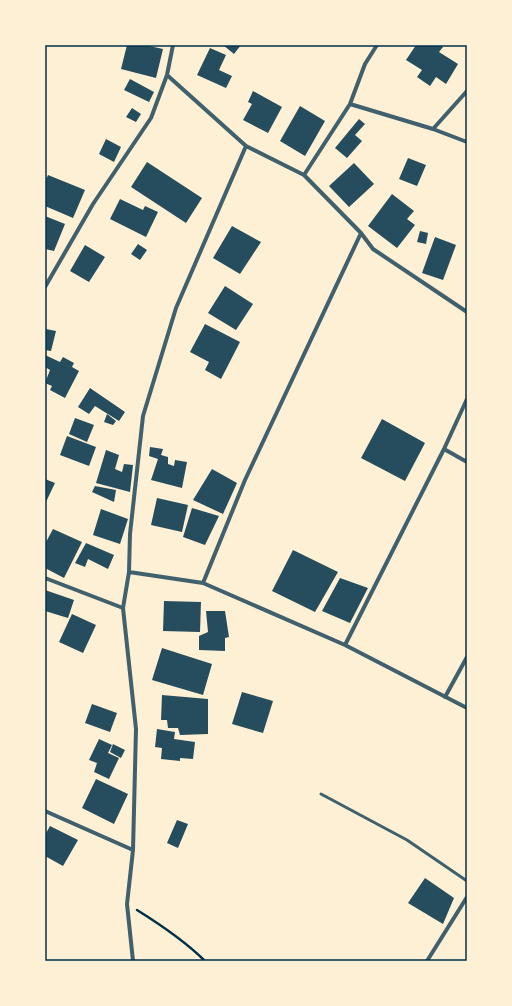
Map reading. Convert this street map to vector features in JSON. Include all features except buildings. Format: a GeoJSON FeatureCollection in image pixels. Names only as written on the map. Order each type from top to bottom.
{"type":"FeatureCollection","features":[{"type":"Feature","properties":{"kind":"street"},"geometry":{"type":"LineString","coordinates":[[45,287],[93,204],[151,118],[167,75],[173,45]]}},
{"type":"Feature","properties":{"kind":"street"},"geometry":{"type":"LineString","coordinates":[[304,175],[350,104],[365,64],[377,45]]}},
{"type":"Feature","properties":{"kind":"street"},"geometry":{"type":"LineString","coordinates":[[167,75],[246,146],[304,175],[361,233],[373,249],[467,312]]}},
{"type":"Feature","properties":{"kind":"street"},"geometry":{"type":"LineString","coordinates":[[433,130],[467,91]]}},
{"type":"Feature","properties":{"kind":"street"},"geometry":{"type":"LineString","coordinates":[[350,104],[467,142]]}},
{"type":"Feature","properties":{"kind":"street"},"geometry":{"type":"LineString","coordinates":[[133,961],[127,904],[132,850],[136,729],[123,608],[129,572],[131,527],[143,416],[176,308],[246,146]]}},
{"type":"Feature","properties":{"kind":"street"},"geometry":{"type":"LineString","coordinates":[[203,583],[245,480],[361,233]]}},
{"type":"Feature","properties":{"kind":"street"},"geometry":{"type":"LineString","coordinates":[[345,645],[467,399]]}},
{"type":"Feature","properties":{"kind":"street"},"geometry":{"type":"LineString","coordinates":[[444,448],[467,462]]}},
{"type":"Feature","properties":{"kind":"street"},"geometry":{"type":"LineString","coordinates":[[129,572],[203,583],[345,645],[467,708]]}},
{"type":"Feature","properties":{"kind":"street"},"geometry":{"type":"LineString","coordinates":[[45,578],[123,608]]}},
{"type":"Feature","properties":{"kind":"street"},"geometry":{"type":"LineString","coordinates":[[445,697],[467,657]]}},
{"type":"Feature","properties":{"kind":"street"},"geometry":{"type":"LineString","coordinates":[[45,811],[132,850]]}},
{"type":"Feature","properties":{"kind":"street"},"geometry":{"type":"LineString","coordinates":[[427,961],[467,897]]}},
{"type":"Feature","properties":{"kind":"lane"},"geometry":{"type":"LineString","coordinates":[[321,794],[407,840],[467,881]]}},
{"type":"Feature","properties":{"kind":"path"},"geometry":{"type":"LineString","coordinates":[[127,904],[195,950],[205,961]]}}]}
